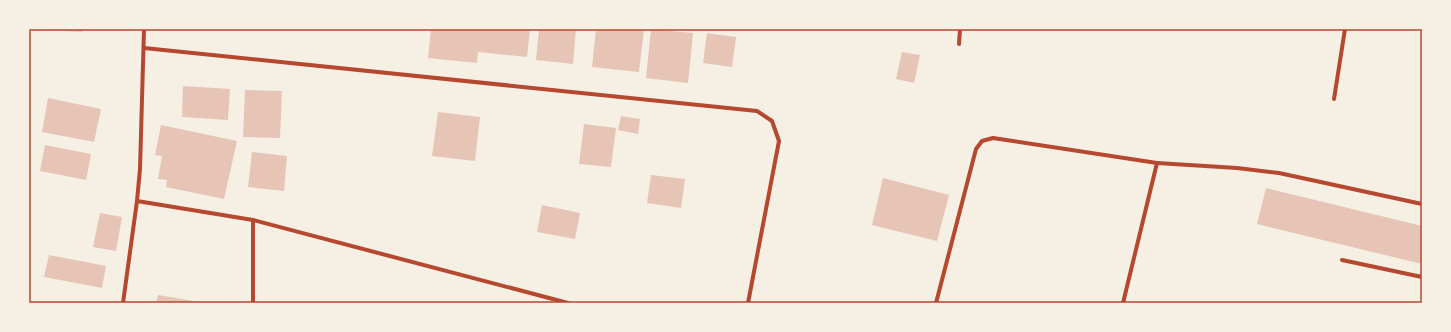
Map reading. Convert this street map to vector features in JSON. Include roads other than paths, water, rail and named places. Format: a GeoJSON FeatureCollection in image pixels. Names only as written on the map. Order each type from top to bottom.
{"type":"FeatureCollection","features":[{"type":"Feature","properties":{"kind":"street"},"geometry":{"type":"LineString","coordinates":[[123,303],[140,169],[144,29]]}},
{"type":"Feature","properties":{"kind":"street"},"geometry":{"type":"LineString","coordinates":[[958,44],[960,29]]}},
{"type":"Feature","properties":{"kind":"street"},"geometry":{"type":"LineString","coordinates":[[1334,99],[1345,29]]}},
{"type":"Feature","properties":{"kind":"street"},"geometry":{"type":"LineString","coordinates":[[144,48],[756,111],[772,121],[780,141],[748,303]]}},
{"type":"Feature","properties":{"kind":"street"},"geometry":{"type":"LineString","coordinates":[[936,303],[976,149],[982,141],[993,138],[1157,163],[1237,168],[1279,173],[1422,204]]}},
{"type":"Feature","properties":{"kind":"street"},"geometry":{"type":"LineString","coordinates":[[1122,303],[1157,163]]}},
{"type":"Feature","properties":{"kind":"street"},"geometry":{"type":"LineString","coordinates":[[137,201],[253,220],[568,303]]}},
{"type":"Feature","properties":{"kind":"street"},"geometry":{"type":"LineString","coordinates":[[253,220],[253,303]]}},
{"type":"Feature","properties":{"kind":"street"},"geometry":{"type":"LineString","coordinates":[[1342,260],[1422,277]]}}]}
